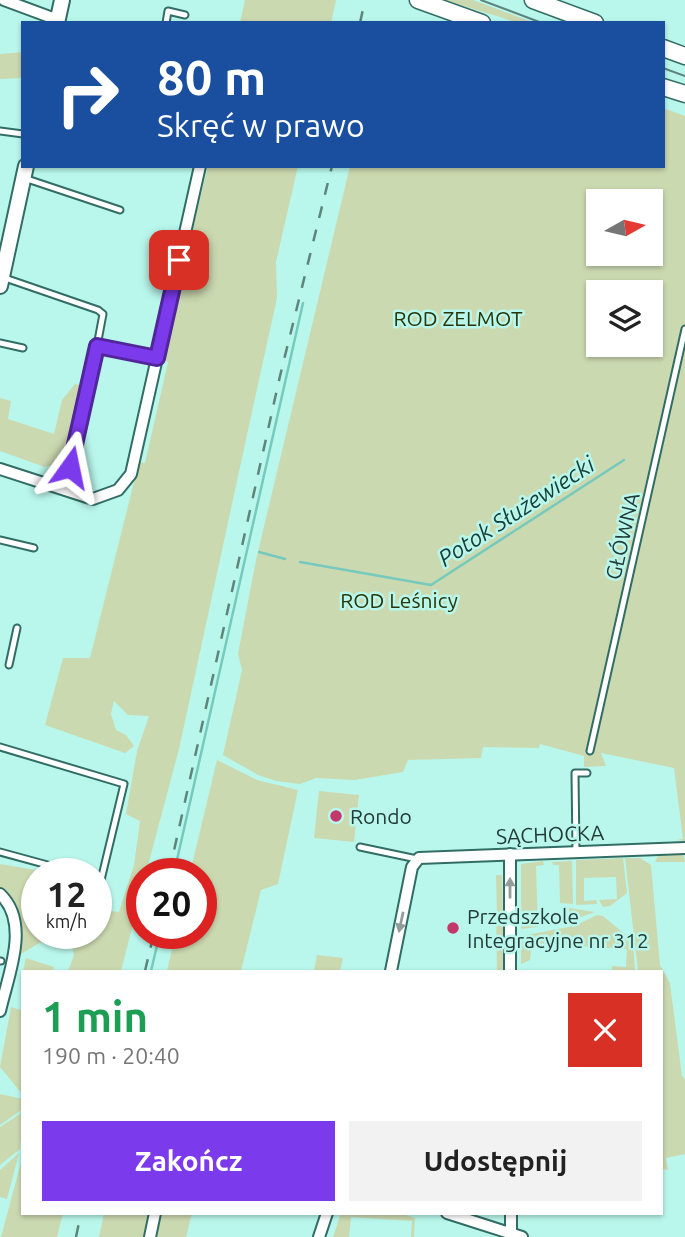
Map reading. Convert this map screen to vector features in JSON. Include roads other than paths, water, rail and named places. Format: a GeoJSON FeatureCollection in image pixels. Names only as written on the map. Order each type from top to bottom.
{"type":"FeatureCollection","features":[{"type":"Feature","properties":{"kind":"main road"},"geometry":{"type":"LineString","coordinates":[[418,0],[476,21]]}},
{"type":"Feature","properties":{"kind":"main road"},"geometry":{"type":"LineString","coordinates":[[533,0],[590,21]]}},
{"type":"Feature","properties":{"kind":"main road"},"geometry":{"type":"LineString","coordinates":[[665,49],[685,56]]}},
{"type":"Feature","properties":{"kind":"main road"},"geometry":{"type":"LineString","coordinates":[[665,88],[685,94]]}},
{"type":"Feature","properties":{"kind":"street"},"geometry":{"type":"LineString","coordinates":[[4,0],[58,21],[62,0]]}},
{"type":"Feature","properties":{"kind":"street"},"geometry":{"type":"LineString","coordinates":[[0,469],[65,491],[101,498],[118,490],[131,474],[200,168]]}},
{"type":"Feature","properties":{"kind":"street"},"geometry":{"type":"LineString","coordinates":[[1,281],[5,237],[25,172]]}},
{"type":"Feature","properties":{"kind":"street","name":"SĄCHOCKA"},"geometry":{"type":"LineString","coordinates":[[417,859],[685,848]]}},
{"type":"Feature","properties":{"kind":"street"},"geometry":{"type":"LineString","coordinates":[[509,970],[510,854]]}},
{"type":"Feature","properties":{"kind":"street"},"geometry":{"type":"LineString","coordinates":[[391,970],[412,867],[417,859]]}},
{"type":"Feature","properties":{"kind":"street"},"geometry":{"type":"LineString","coordinates":[[0,894],[15,916],[16,936],[0,1011]]}},
{"type":"Feature","properties":{"kind":"street"},"geometry":{"type":"LineString","coordinates":[[150,1237],[155,1215]]}},
{"type":"Feature","properties":{"kind":"street"},"geometry":{"type":"LineString","coordinates":[[319,1237],[326,1215]]}},
{"type":"Feature","properties":{"kind":"street"},"geometry":{"type":"LineString","coordinates":[[453,1215],[516,1235]]}},
{"type":"Feature","properties":{"kind":"street"},"geometry":{"type":"LineString","coordinates":[[511,1215],[516,1235]]}},
{"type":"Feature","properties":{"kind":"lane"},"geometry":{"type":"LineString","coordinates":[[166,21],[169,11],[185,15]]}},
{"type":"Feature","properties":{"kind":"lane"},"geometry":{"type":"LineString","coordinates":[[0,131],[21,134]]}},
{"type":"Feature","properties":{"kind":"lane"},"geometry":{"type":"LineString","coordinates":[[25,172],[120,210]]}},
{"type":"Feature","properties":{"kind":"lane"},"geometry":{"type":"LineString","coordinates":[[1,281],[98,310],[103,314],[65,491]]}},
{"type":"Feature","properties":{"kind":"lane","name":"GŁÓWNA"},"geometry":{"type":"LineString","coordinates":[[590,751],[685,329]]}},
{"type":"Feature","properties":{"kind":"lane"},"geometry":{"type":"LineString","coordinates":[[0,343],[23,348]]}},
{"type":"Feature","properties":{"kind":"lane"},"geometry":{"type":"LineString","coordinates":[[97,346],[157,358]]}},
{"type":"Feature","properties":{"kind":"lane"},"geometry":{"type":"LineString","coordinates":[[0,540],[34,548]]}},
{"type":"Feature","properties":{"kind":"lane"},"geometry":{"type":"LineString","coordinates":[[9,665],[17,628]]}},
{"type":"Feature","properties":{"kind":"lane"},"geometry":{"type":"LineString","coordinates":[[0,747],[124,784],[106,858]]}},
{"type":"Feature","properties":{"kind":"lane"},"geometry":{"type":"LineString","coordinates":[[576,853],[575,774],[587,772]]}},
{"type":"Feature","properties":{"kind":"lane"},"geometry":{"type":"LineString","coordinates":[[360,847],[417,859]]}},
{"type":"Feature","properties":{"kind":"lane"},"geometry":{"type":"LineString","coordinates":[[0,852],[22,858]]}},
{"type":"Feature","properties":{"kind":"waterway"},"geometry":{"type":"LineString","coordinates":[[177,858],[303,303]]}},
{"type":"Feature","properties":{"kind":"waterway","name":"Potok Służewiecki"},"geometry":{"type":"LineString","coordinates":[[300,562],[431,585],[624,460]]}},
{"type":"Feature","properties":{"kind":"waterway","name":"Potok Służewiecki"},"geometry":{"type":"LineString","coordinates":[[259,552],[285,559]]}},
{"type":"Feature","properties":{"kind":"waterway"},"geometry":{"type":"LineString","coordinates":[[151,970],[156,949]]}},
{"type":"Feature","properties":{"kind":"tram line"},"geometry":{"type":"LineString","coordinates":[[481,0],[537,21]]}},
{"type":"Feature","properties":{"kind":"tram line"},"geometry":{"type":"LineString","coordinates":[[665,69],[685,76]]}},
{"type":"Feature","properties":{"kind":"railway"},"geometry":{"type":"LineString","coordinates":[[360,21],[365,0]]}},
{"type":"Feature","properties":{"kind":"railway"},"geometry":{"type":"LineString","coordinates":[[172,858],[280,376],[332,168]]}},
{"type":"Feature","properties":{"kind":"railway"},"geometry":{"type":"LineString","coordinates":[[145,970],[150,949]]}},
{"type":"Feature","properties":{"kind":"railway"},"geometry":{"type":"LineString","coordinates":[[76,1237],[81,1215]]}},
{"type":"Feature","properties":{"kind":"place","name":"Rondo"},"geometry":{"type":"Point","coordinates":[336,816]}},
{"type":"Feature","properties":{"kind":"place","name":"Przedszkole Integracyjne nr 312"},"geometry":{"type":"Point","coordinates":[453,928]}},
{"type":"Feature","properties":{"kind":"park label","name":"ROD ZELMOT"},"geometry":{"type":"Point","coordinates":[458,318]}},
{"type":"Feature","properties":{"kind":"park label","name":"ROD Leśnicy"},"geometry":{"type":"Point","coordinates":[399,600]}}]}
